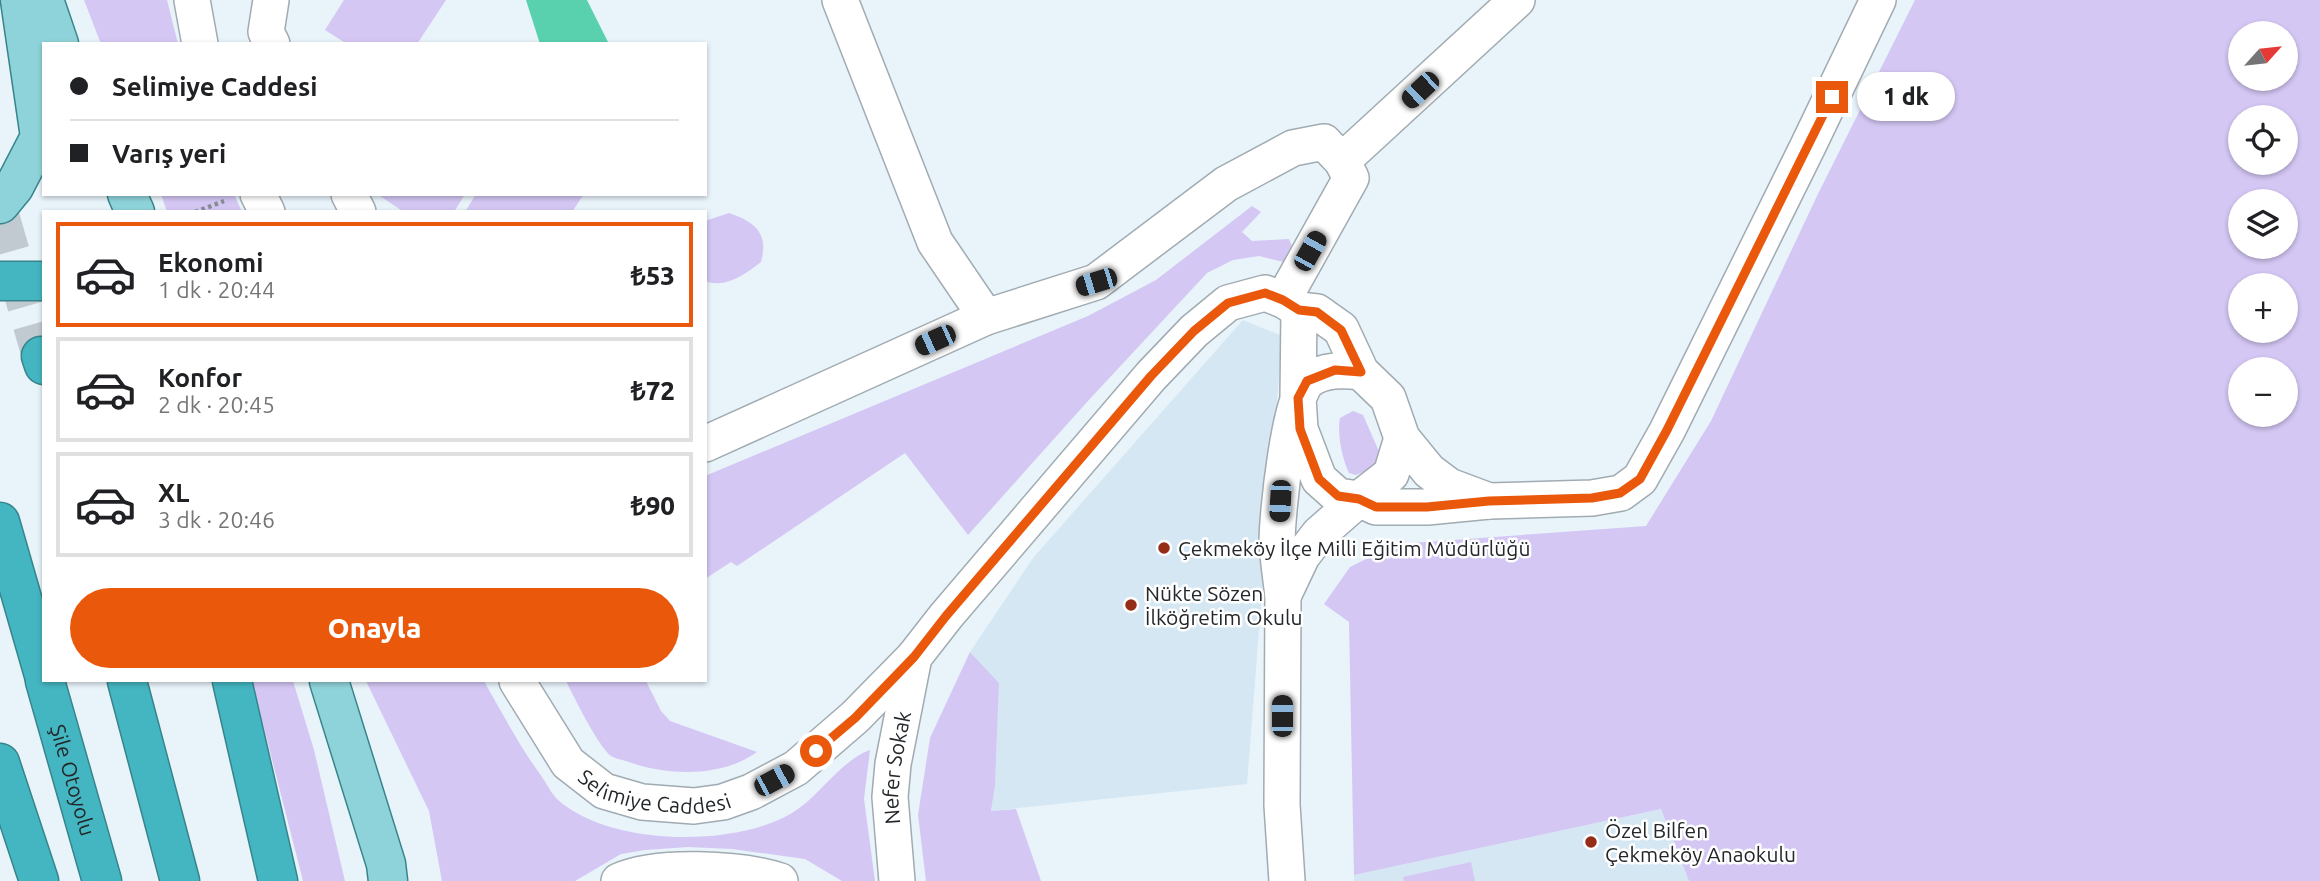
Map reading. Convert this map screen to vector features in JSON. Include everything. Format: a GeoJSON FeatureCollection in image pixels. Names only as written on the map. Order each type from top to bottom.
{"type":"FeatureCollection","features":[{"type":"Feature","properties":{"kind":"highway"},"geometry":{"type":"LineString","coordinates":[[0,281],[42,281]]}},
{"type":"Feature","properties":{"kind":"highway"},"geometry":{"type":"LineString","coordinates":[[0,522],[42,668]]}},
{"type":"Feature","properties":{"kind":"highway","name":"Şile Otoyolu"},"geometry":{"type":"LineString","coordinates":[[45,682],[102,881]]}},
{"type":"Feature","properties":{"kind":"highway"},"geometry":{"type":"LineString","coordinates":[[127,682],[180,881]]}},
{"type":"Feature","properties":{"kind":"highway"},"geometry":{"type":"LineString","coordinates":[[232,682],[278,881]]}},
{"type":"Feature","properties":{"kind":"highway"},"geometry":{"type":"LineString","coordinates":[[0,763],[40,881]]}},
{"type":"Feature","properties":{"kind":"highway"},"geometry":{"type":"LineString","coordinates":[[0,797],[27,845]]}},
{"type":"Feature","properties":{"kind":"main road"},"geometry":{"type":"LineString","coordinates":[[0,204],[14,187],[40,137],[20,0]]}},
{"type":"Feature","properties":{"kind":"main road"},"geometry":{"type":"LineString","coordinates":[[44,0],[58,42]]}},
{"type":"Feature","properties":{"kind":"main road"},"geometry":{"type":"LineString","coordinates":[[328,682],[386,864],[388,881]]}},
{"type":"Feature","properties":{"kind":"street"},"geometry":{"type":"LineString","coordinates":[[192,0],[200,42]]}},
{"type":"Feature","properties":{"kind":"street"},"geometry":{"type":"LineString","coordinates":[[271,0],[266,32],[271,42]]}},
{"type":"Feature","properties":{"kind":"street"},"geometry":{"type":"LineString","coordinates":[[840,0],[935,243],[986,317]]}},
{"type":"Feature","properties":{"kind":"street"},"geometry":{"type":"LineString","coordinates":[[1342,161],[1517,0]]}},
{"type":"Feature","properties":{"kind":"street"},"geometry":{"type":"LineString","coordinates":[[707,443],[986,317],[1096,282],[1226,184],[1293,148],[1324,142],[1342,161],[1351,178],[1291,305],[1300,429],[1319,479],[1338,496],[1359,499],[1376,507],[1427,507],[1489,501],[1592,498],[1620,493],[1640,479],[1667,430],[1878,0]]}},
{"type":"Feature","properties":{"kind":"street"},"geometry":{"type":"LineString","coordinates":[[244,196],[264,210]]}},
{"type":"Feature","properties":{"kind":"street","name":"Selimiye Caddesi"},"geometry":{"type":"LineString","coordinates":[[518,682],[568,763],[604,791],[642,802],[694,806],[742,796],[796,768],[855,718],[914,657],[1151,376],[1194,331],[1228,303],[1265,293],[1291,305],[1317,312],[1341,330],[1361,372]]}},
{"type":"Feature","properties":{"kind":"street"},"geometry":{"type":"LineString","coordinates":[[1287,881],[1282,805],[1283,596],[1277,542],[1281,481],[1298,398],[1307,381],[1335,370],[1361,372],[1388,398],[1402,438],[1429,471],[1449,486],[1489,501]]}},
{"type":"Feature","properties":{"kind":"street"},"geometry":{"type":"LineString","coordinates":[[1283,596],[1302,556],[1319,534],[1391,474],[1402,438]]}},
{"type":"Feature","properties":{"kind":"street","name":"Nefer Sokak"},"geometry":{"type":"LineString","coordinates":[[897,881],[890,797],[893,764],[914,657]]}},
{"type":"Feature","properties":{"kind":"street"},"geometry":{"type":"LineString","coordinates":[[619,881],[646,874],[711,871],[738,872],[780,881]]}},
{"type":"Feature","properties":{"kind":"path"},"geometry":{"type":"LineString","coordinates":[[201,210],[244,196]]}},
{"type":"Feature","properties":{"kind":"shaded area"},"geometry":{"type":"Polygon","coordinates":[[[84,0],[167,0],[178,42],[100,42],[84,0]]]}},
{"type":"Feature","properties":{"kind":"shaded area"},"geometry":{"type":"Polygon","coordinates":[[[344,0],[446,0],[418,42],[344,42],[325,30],[344,0]]]}},
{"type":"Feature","properties":{"kind":"shaded area"},"geometry":{"type":"Polygon","coordinates":[[[526,0],[587,0],[608,42],[539,42],[526,0]]]}},
{"type":"Feature","properties":{"kind":"shaded area"},"geometry":{"type":"Polygon","coordinates":[[[1915,0],[2320,0],[2320,881],[1689,881],[1661,809],[1354,875],[1349,622],[1324,604],[1350,567],[1372,556],[1412,543],[1646,526],[1711,421],[1817,196],[1915,0]]]}},
{"type":"Feature","properties":{"kind":"shaded area"},"geometry":{"type":"Polygon","coordinates":[[[162,196],[235,196],[241,210],[166,210],[162,196]]]}},
{"type":"Feature","properties":{"kind":"shaded area"},"geometry":{"type":"Polygon","coordinates":[[[380,196],[464,196],[455,210],[401,210],[380,196]]]}},
{"type":"Feature","properties":{"kind":"shaded area"},"geometry":{"type":"Polygon","coordinates":[[[475,196],[583,196],[573,210],[466,210],[475,196]]]}},
{"type":"Feature","properties":{"kind":"shaded area"},"geometry":{"type":"Polygon","coordinates":[[[1252,206],[1261,212],[1242,232],[1252,241],[1289,239],[1292,246],[1288,263],[1259,256],[1233,260],[1207,273],[968,535],[905,453],[737,566],[731,562],[707,578],[707,475],[1088,316],[1156,280],[1252,206]]]}},
{"type":"Feature","properties":{"kind":"shaded area"},"geometry":{"type":"Polygon","coordinates":[[[729,213],[753,225],[763,243],[761,262],[728,282],[707,282],[707,220],[729,213]]]}},
{"type":"Feature","properties":{"kind":"shaded area","name":"Nükte Sözen İlköğretim Okulu"},"geometry":{"type":"Polygon","coordinates":[[[1243,320],[1282,336],[1247,784],[991,811],[995,786],[999,683],[970,652],[1033,558],[1243,320]]]}},
{"type":"Feature","properties":{"kind":"shaded area"},"geometry":{"type":"Polygon","coordinates":[[[1353,411],[1363,415],[1384,463],[1356,475],[1349,473],[1346,467],[1339,431],[1340,418],[1353,411]]]}},
{"type":"Feature","properties":{"kind":"shaded area"},"geometry":{"type":"Polygon","coordinates":[[[970,652],[999,683],[995,786],[991,811],[1016,809],[1041,881],[926,881],[918,815],[930,738],[970,652]]]}},
{"type":"Feature","properties":{"kind":"shaded area"},"geometry":{"type":"Polygon","coordinates":[[[252,682],[293,682],[314,750],[345,881],[303,881],[252,682]]]}},
{"type":"Feature","properties":{"kind":"shaded area"},"geometry":{"type":"Polygon","coordinates":[[[366,682],[485,682],[519,742],[557,799],[579,815],[607,826],[638,833],[672,837],[706,836],[738,832],[767,824],[802,806],[849,762],[870,750],[864,799],[875,881],[842,881],[805,859],[732,849],[688,847],[621,854],[575,881],[442,881],[429,811],[366,682]]]}},
{"type":"Feature","properties":{"kind":"shaded area"},"geometry":{"type":"Polygon","coordinates":[[[566,682],[646,682],[661,711],[670,721],[757,752],[743,760],[710,770],[658,770],[611,756],[580,709],[566,682]]]}},
{"type":"Feature","properties":{"kind":"shaded area","name":"Özel Bilfen Çekmeköy Anaokulu"},"geometry":{"type":"Polygon","coordinates":[[[1661,809],[1689,881],[1354,881],[1354,875],[1661,809]]]}},
{"type":"Feature","properties":{"kind":"shaded area"},"geometry":{"type":"Polygon","coordinates":[[[1471,862],[1475,881],[1404,881],[1403,877],[1471,862]]]}},
{"type":"Feature","properties":{"kind":"tunnel"},"geometry":{"type":"LineString","coordinates":[[0,215],[41,356]]}},
{"type":"Feature","properties":{"kind":"place","name":"Çekmeköy İlçe Milli Eğitim Müdürlüğü"},"geometry":{"type":"Point","coordinates":[1164,548]}},
{"type":"Feature","properties":{"kind":"place","name":"Nükte Sözen İlköğretim Okulu"},"geometry":{"type":"Point","coordinates":[1131,605]}},
{"type":"Feature","properties":{"kind":"place","name":"Özel Bilfen Çekmeköy Anaokulu"},"geometry":{"type":"Point","coordinates":[1591,842]}},
{"type":"Feature","properties":{"kind":"route"},"geometry":{"type":"LineString","coordinates":[[816,751],[855,718],[914,657],[1151,376],[1194,331],[1228,303],[1265,293],[1299,310],[1317,312],[1341,330],[1361,372],[1335,370],[1307,381],[1298,398],[1300,429],[1319,479],[1338,496],[1359,499],[1376,507],[1427,507],[1489,501],[1592,498],[1620,493],[1640,479],[1667,430],[1832,97]]}}]}
